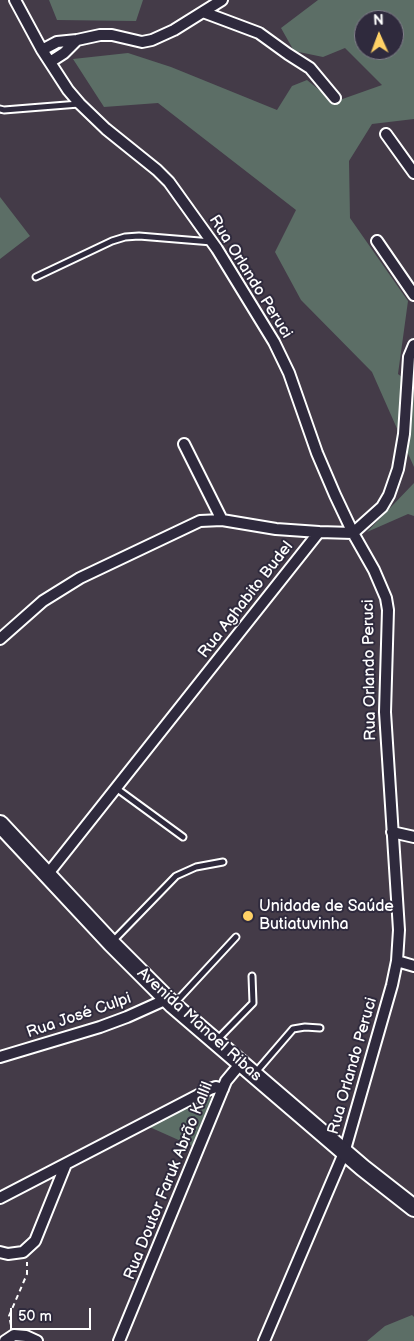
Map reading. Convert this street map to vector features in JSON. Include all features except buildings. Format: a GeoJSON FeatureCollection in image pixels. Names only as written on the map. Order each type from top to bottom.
{"type":"FeatureCollection","features":[{"type":"Feature","properties":{"kind":"main road","name":"Avenida Manoel Ribas"},"geometry":{"type":"LineString","coordinates":[[0,824],[111,943],[170,1002],[344,1152],[414,1208]]}},
{"type":"Feature","properties":{"kind":"street","name":"Rua Orlando Peruci"},"geometry":{"type":"LineString","coordinates":[[15,0],[42,50],[80,104],[106,129],[158,170],[213,242],[274,342],[317,452],[386,598],[388,610],[385,712],[399,930],[397,961],[392,985],[344,1152],[264,1341]]}},
{"type":"Feature","properties":{"kind":"street"},"geometry":{"type":"LineString","coordinates":[[42,50],[57,42],[100,35],[112,35],[142,42],[152,40],[174,30],[222,0]]}},
{"type":"Feature","properties":{"kind":"street"},"geometry":{"type":"LineString","coordinates":[[203,12],[260,33],[310,68],[336,98]]}},
{"type":"Feature","properties":{"kind":"street"},"geometry":{"type":"LineString","coordinates":[[50,62],[64,53],[77,40]]}},
{"type":"Feature","properties":{"kind":"street"},"geometry":{"type":"LineString","coordinates":[[386,134],[414,173]]}},
{"type":"Feature","properties":{"kind":"street"},"geometry":{"type":"LineString","coordinates":[[377,241],[414,295]]}},
{"type":"Feature","properties":{"kind":"street"},"geometry":{"type":"LineString","coordinates":[[0,639],[43,601],[98,569],[200,521],[222,520],[276,528],[354,533],[382,507],[394,483],[404,434],[409,357],[414,345]]}},
{"type":"Feature","properties":{"kind":"street"},"geometry":{"type":"LineString","coordinates":[[184,444],[222,520]]}},
{"type":"Feature","properties":{"kind":"street","name":"Rua Aghabito Budel"},"geometry":{"type":"LineString","coordinates":[[47,875],[319,532]]}},
{"type":"Feature","properties":{"kind":"street"},"geometry":{"type":"LineString","coordinates":[[392,832],[414,837]]}},
{"type":"Feature","properties":{"kind":"street"},"geometry":{"type":"LineString","coordinates":[[397,961],[414,966]]}},
{"type":"Feature","properties":{"kind":"street","name":"Rua José Culpi"},"geometry":{"type":"LineString","coordinates":[[0,1057],[100,1027],[170,1002]]}},
{"type":"Feature","properties":{"kind":"street","name":"Rua Doutor Faruk Abrão Kallil"},"geometry":{"type":"LineString","coordinates":[[119,1341],[226,1081],[241,1063]]}},
{"type":"Feature","properties":{"kind":"street"},"geometry":{"type":"LineString","coordinates":[[0,1198],[213,1088],[223,1089]]}},
{"type":"Feature","properties":{"kind":"street"},"geometry":{"type":"LineString","coordinates":[[0,1252],[17,1254],[24,1252],[35,1241],[66,1164]]}},
{"type":"Feature","properties":{"kind":"street"},"geometry":{"type":"LineString","coordinates":[[10,1338],[26,1336],[37,1341]]}},
{"type":"Feature","properties":{"kind":"lane"},"geometry":{"type":"LineString","coordinates":[[0,109],[80,104]]}},
{"type":"Feature","properties":{"kind":"lane"},"geometry":{"type":"LineString","coordinates":[[36,277],[112,241],[125,237],[139,236],[213,242]]}},
{"type":"Feature","properties":{"kind":"lane"},"geometry":{"type":"LineString","coordinates":[[116,788],[183,837]]}},
{"type":"Feature","properties":{"kind":"lane"},"geometry":{"type":"LineString","coordinates":[[111,943],[176,876],[196,867],[223,862]]}},
{"type":"Feature","properties":{"kind":"lane"},"geometry":{"type":"LineString","coordinates":[[170,1002],[236,937]]}},
{"type":"Feature","properties":{"kind":"lane"},"geometry":{"type":"LineString","coordinates":[[215,1042],[253,1003],[252,976]]}},
{"type":"Feature","properties":{"kind":"lane"},"geometry":{"type":"LineString","coordinates":[[254,1075],[293,1029],[305,1027],[320,1028]]}},
{"type":"Feature","properties":{"kind":"path"},"geometry":{"type":"LineString","coordinates":[[10,1338],[9,1316],[28,1274],[24,1252]]}},
{"type":"Feature","properties":{"kind":"green space"},"geometry":{"type":"Polygon","coordinates":[[[49,0],[143,0],[136,21],[57,20],[49,0]]]}},
{"type":"Feature","properties":{"kind":"green space"},"geometry":{"type":"Polygon","coordinates":[[[318,0],[414,0],[414,119],[372,124],[349,161],[350,218],[408,301],[398,374],[414,386],[414,467],[372,372],[301,300],[275,252],[296,210],[158,103],[104,107],[73,59],[128,53],[171,67],[277,110],[292,86],[307,80],[334,102],[382,85],[357,60],[404,60],[404,10],[354,10],[354,57],[345,48],[323,57],[294,51],[281,28],[318,0]]]}},
{"type":"Feature","properties":{"kind":"green space"},"geometry":{"type":"Polygon","coordinates":[[[0,197],[30,236],[0,259],[0,197]]]}},
{"type":"Feature","properties":{"kind":"green space"},"geometry":{"type":"Polygon","coordinates":[[[414,483],[414,516],[408,514],[367,532],[414,483]]]}},
{"type":"Feature","properties":{"kind":"green space"},"geometry":{"type":"Polygon","coordinates":[[[206,1094],[211,1098],[210,1102],[192,1146],[145,1125],[206,1094]]]}},
{"type":"Feature","properties":{"kind":"green space"},"geometry":{"type":"Polygon","coordinates":[[[412,1315],[414,1317],[414,1341],[367,1341],[385,1326],[412,1315]]]}},
{"type":"Feature","properties":{"kind":"place","name":"Unidade de Saúde Butiatuvinha"},"geometry":{"type":"Point","coordinates":[248,916]}}]}
